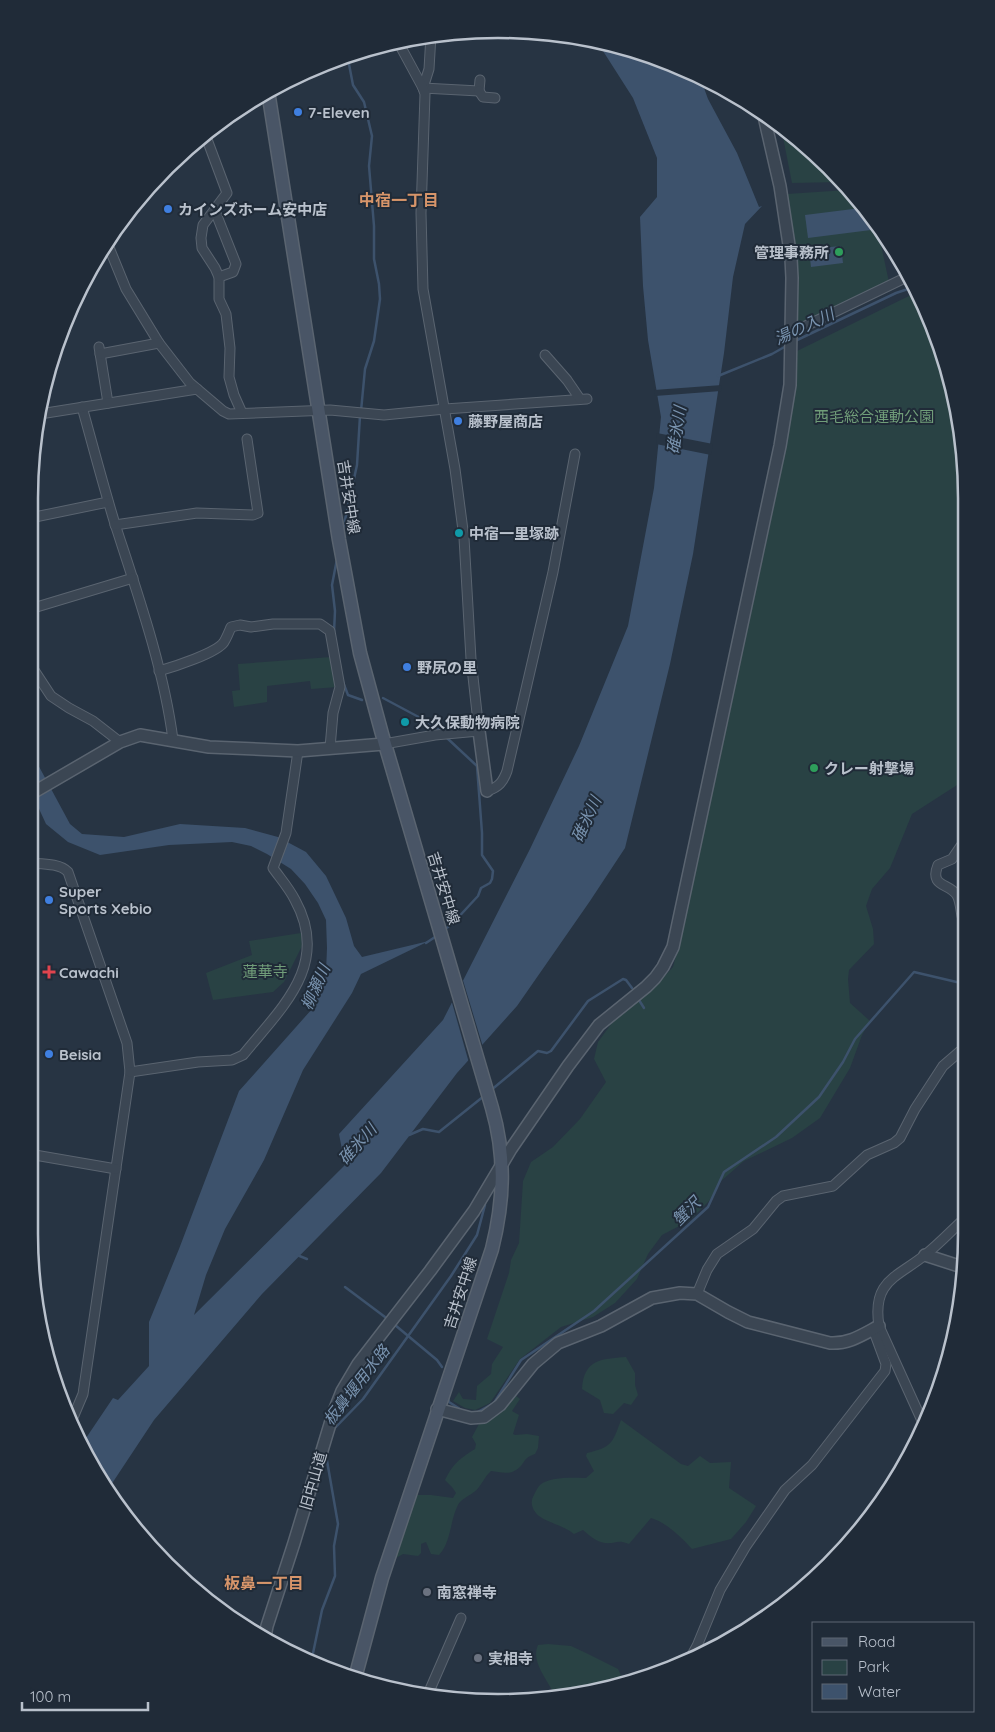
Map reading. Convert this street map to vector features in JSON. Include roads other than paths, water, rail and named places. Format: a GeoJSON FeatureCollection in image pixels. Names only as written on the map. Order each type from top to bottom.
{"type":"FeatureCollection","features":[{"type":"Feature","properties":{"kind":"main road","name":"吉井安中線"},"geometry":{"type":"LineString","coordinates":[[269,98],[349,599],[360,653],[384,744],[494,1114],[503,1163],[494,1242],[382,1578],[357,1672]]}},
{"type":"Feature","properties":{"kind":"street"},"geometry":{"type":"LineString","coordinates":[[431,42],[429,69],[424,88],[425,110],[421,195],[422,282],[455,469],[464,538],[471,659],[488,791],[502,783],[507,771],[553,572],[576,454]]}},
{"type":"Feature","properties":{"kind":"street"},"geometry":{"type":"LineString","coordinates":[[401,48],[424,88]]}},
{"type":"Feature","properties":{"kind":"street"},"geometry":{"type":"LineString","coordinates":[[478,91],[480,80]]}},
{"type":"Feature","properties":{"kind":"street"},"geometry":{"type":"LineString","coordinates":[[424,88],[478,91],[483,97],[495,98]]}},
{"type":"Feature","properties":{"kind":"street","name":"旧中山道"},"geometry":{"type":"LineString","coordinates":[[266,1632],[334,1411],[342,1391],[358,1364],[474,1211],[503,1163],[562,1074],[591,1035],[608,1016],[655,978],[673,947],[780,446],[788,400],[792,340],[791,258],[781,190],[766,124]]}},
{"type":"Feature","properties":{"kind":"street"},"geometry":{"type":"LineString","coordinates":[[208,141],[227,193],[203,225],[202,248],[219,277],[218,299],[226,314],[230,348],[229,377],[242,413]]}},
{"type":"Feature","properties":{"kind":"street"},"geometry":{"type":"LineString","coordinates":[[215,211],[236,264],[232,272],[219,277]]}},
{"type":"Feature","properties":{"kind":"street"},"geometry":{"type":"LineString","coordinates":[[110,250],[126,289],[159,343],[190,383],[229,414],[319,410],[384,415],[584,399],[544,355]]}},
{"type":"Feature","properties":{"kind":"street"},"geometry":{"type":"LineString","coordinates":[[792,340],[902,280]]}},
{"type":"Feature","properties":{"kind":"street"},"geometry":{"type":"LineString","coordinates":[[108,403],[100,351],[159,343]]}},
{"type":"Feature","properties":{"kind":"street"},"geometry":{"type":"LineString","coordinates":[[45,413],[197,389]]}},
{"type":"Feature","properties":{"kind":"street"},"geometry":{"type":"LineString","coordinates":[[82,407],[108,502],[133,578],[159,670],[173,740]]}},
{"type":"Feature","properties":{"kind":"street"},"geometry":{"type":"LineString","coordinates":[[115,525],[197,513],[253,515],[258,513],[246,439]]}},
{"type":"Feature","properties":{"kind":"street"},"geometry":{"type":"LineString","coordinates":[[38,516],[108,502]]}},
{"type":"Feature","properties":{"kind":"street"},"geometry":{"type":"LineString","coordinates":[[38,607],[133,578]]}},
{"type":"Feature","properties":{"kind":"street"},"geometry":{"type":"LineString","coordinates":[[159,670],[172,667],[217,649],[224,642],[231,627],[240,625],[251,627],[273,624],[320,624],[330,631],[340,687],[333,713],[330,748]]}},
{"type":"Feature","properties":{"kind":"street"},"geometry":{"type":"LineString","coordinates":[[38,676],[51,696],[93,721],[120,742]]}},
{"type":"Feature","properties":{"kind":"street"},"geometry":{"type":"LineString","coordinates":[[38,790],[120,742],[140,736],[209,747],[298,751],[384,744],[435,735],[479,731]]}},
{"type":"Feature","properties":{"kind":"street"},"geometry":{"type":"LineString","coordinates":[[130,1072],[198,1062],[232,1060],[243,1055],[291,995],[300,979],[306,960],[307,930],[295,900],[272,868],[284,834],[298,751]]}},
{"type":"Feature","properties":{"kind":"street"},"geometry":{"type":"LineString","coordinates":[[958,850],[952,859],[938,866],[936,878],[939,883],[951,889],[958,897]]}},
{"type":"Feature","properties":{"kind":"street"},"geometry":{"type":"LineString","coordinates":[[38,864],[59,867],[66,869],[68,872],[127,1043],[130,1072],[83,1394],[74,1414]]}},
{"type":"Feature","properties":{"kind":"street"},"geometry":{"type":"LineString","coordinates":[[697,1294],[707,1270],[717,1254],[753,1229],[776,1201],[783,1196],[833,1186],[868,1155],[894,1143],[900,1138],[915,1109],[943,1066],[958,1053]]}},
{"type":"Feature","properties":{"kind":"street"},"geometry":{"type":"LineString","coordinates":[[38,1156],[116,1169]]}},
{"type":"Feature","properties":{"kind":"street"},"geometry":{"type":"LineString","coordinates":[[695,1650],[720,1590],[746,1546],[785,1490],[812,1466],[885,1371],[886,1364],[876,1327],[878,1302],[886,1284],[896,1274],[925,1255],[958,1224]]}},
{"type":"Feature","properties":{"kind":"street"},"geometry":{"type":"LineString","coordinates":[[925,1255],[957,1265]]}},
{"type":"Feature","properties":{"kind":"street"},"geometry":{"type":"LineString","coordinates":[[438,1409],[471,1418],[484,1417],[500,1405],[533,1364],[558,1343],[601,1326],[652,1298],[680,1293],[697,1294],[748,1322],[830,1343],[842,1344],[855,1340],[876,1327]]}},
{"type":"Feature","properties":{"kind":"street"},"geometry":{"type":"LineString","coordinates":[[876,1327],[920,1416]]}},
{"type":"Feature","properties":{"kind":"street"},"geometry":{"type":"LineString","coordinates":[[430,1690],[462,1618]]}},
{"type":"Feature","properties":{"kind":"water","name":"碓氷川"},"geometry":{"type":"Polygon","coordinates":[[[602,50],[645,62],[703,86],[708,99],[737,153],[759,207],[762,206],[745,224],[733,277],[724,353],[693,554],[670,664],[625,848],[517,1006],[457,1073],[381,1173],[262,1294],[154,1420],[111,1484],[85,1439],[113,1398],[118,1400],[149,1366],[149,1322],[239,1091],[312,1009],[322,987],[326,972],[326,920],[318,903],[305,884],[291,869],[251,846],[232,842],[169,845],[100,855],[68,842],[46,824],[38,807],[38,765],[70,824],[82,834],[124,837],[180,824],[245,828],[278,837],[306,852],[326,876],[346,918],[354,946],[362,957],[429,941],[361,974],[352,993],[303,1070],[264,1160],[225,1229],[206,1275],[194,1315],[345,1165],[339,1134],[443,1020],[530,849],[579,746],[628,626],[654,488],[661,417],[648,340],[640,217],[657,197],[657,158],[633,98],[602,50]]]}},
{"type":"Feature","properties":{"kind":"water"},"geometry":{"type":"Polygon","coordinates":[[[855,209],[871,230],[808,238],[805,215],[855,209]]]}},
{"type":"Feature","properties":{"kind":"water"},"geometry":{"type":"Polygon","coordinates":[[[841,246],[843,263],[811,267],[809,249],[841,246]]]}},
{"type":"Feature","properties":{"kind":"waterway"},"geometry":{"type":"LineString","coordinates":[[349,63],[353,85],[364,102],[372,136],[369,166],[374,226],[374,259],[380,299],[374,341],[365,369],[361,411]]}},
{"type":"Feature","properties":{"kind":"waterway","name":"湯の入川"},"geometry":{"type":"LineString","coordinates":[[795,341],[907,289]]}},
{"type":"Feature","properties":{"kind":"waterway","name":"湯の入川"},"geometry":{"type":"LineString","coordinates":[[718,376],[772,354],[788,345]]}},
{"type":"Feature","properties":{"kind":"waterway"},"geometry":{"type":"LineString","coordinates":[[343,529],[357,465],[360,416]]}},
{"type":"Feature","properties":{"kind":"waterway"},"geometry":{"type":"LineString","coordinates":[[334,632],[335,611],[332,585],[337,559]]}},
{"type":"Feature","properties":{"kind":"waterway"},"geometry":{"type":"LineString","coordinates":[[343,682],[348,695],[362,700]]}},
{"type":"Feature","properties":{"kind":"waterway"},"geometry":{"type":"LineString","coordinates":[[383,698],[441,731]]}},
{"type":"Feature","properties":{"kind":"waterway"},"geometry":{"type":"LineString","coordinates":[[444,930],[478,896],[481,888],[490,883],[493,871],[482,855],[477,766],[447,738]]}},
{"type":"Feature","properties":{"kind":"waterway"},"geometry":{"type":"LineString","coordinates":[[426,943],[438,935]]}},
{"type":"Feature","properties":{"kind":"waterway","name":"蟹沢"},"geometry":{"type":"LineString","coordinates":[[476,1413],[494,1403],[521,1360],[594,1311],[708,1207],[724,1172],[776,1137],[819,1097],[843,1062],[855,1039],[914,972],[958,982]]}},
{"type":"Feature","properties":{"kind":"waterway"},"geometry":{"type":"LineString","coordinates":[[490,1091],[538,1051],[547,1053],[551,1051],[588,1001],[623,979],[632,988]]}},
{"type":"Feature","properties":{"kind":"waterway"},"geometry":{"type":"LineString","coordinates":[[639,1000],[644,1008]]}},
{"type":"Feature","properties":{"kind":"waterway"},"geometry":{"type":"LineString","coordinates":[[409,1135],[423,1129],[439,1132],[484,1096]]}},
{"type":"Feature","properties":{"kind":"waterway","name":"板鼻堰用水路"},"geometry":{"type":"LineString","coordinates":[[333,1430],[363,1399],[451,1276],[477,1235],[485,1205]]}},
{"type":"Feature","properties":{"kind":"waterway","name":"蟹沢"},"geometry":{"type":"LineString","coordinates":[[297,1255],[307,1259]]}},
{"type":"Feature","properties":{"kind":"waterway","name":"蟹沢"},"geometry":{"type":"LineString","coordinates":[[345,1287],[385,1317]]}},
{"type":"Feature","properties":{"kind":"waterway","name":"蟹沢"},"geometry":{"type":"LineString","coordinates":[[395,1325],[437,1360],[442,1367]]}},
{"type":"Feature","properties":{"kind":"waterway","name":"蟹沢"},"geometry":{"type":"LineString","coordinates":[[448,1398],[449,1402],[463,1411]]}},
{"type":"Feature","properties":{"kind":"waterway","name":"板鼻堰用水路"},"geometry":{"type":"LineString","coordinates":[[313,1655],[322,1610],[335,1576],[334,1546],[338,1524],[326,1455]]}},
{"type":"Feature","properties":{"kind":"place","name":"7-Eleven"},"geometry":{"type":"Point","coordinates":[298,112]}},
{"type":"Feature","properties":{"kind":"place","name":"カインズホーム安中店"},"geometry":{"type":"Point","coordinates":[168,209]}},
{"type":"Feature","properties":{"kind":"place","name":"管理事務所"},"geometry":{"type":"Point","coordinates":[839,252]}},
{"type":"Feature","properties":{"kind":"place","name":"藤野屋商店"},"geometry":{"type":"Point","coordinates":[458,421]}},
{"type":"Feature","properties":{"kind":"place","name":"中宿一里塚跡"},"geometry":{"type":"Point","coordinates":[459,533]}},
{"type":"Feature","properties":{"kind":"place","name":"野尻の里"},"geometry":{"type":"Point","coordinates":[407,667]}},
{"type":"Feature","properties":{"kind":"place","name":"大久保動物病院"},"geometry":{"type":"Point","coordinates":[405,722]}},
{"type":"Feature","properties":{"kind":"place","name":"クレー射撃場"},"geometry":{"type":"Point","coordinates":[814,768]}},
{"type":"Feature","properties":{"kind":"place","name":"Super Sports Xebio"},"geometry":{"type":"Point","coordinates":[49,900]}},
{"type":"Feature","properties":{"kind":"place","name":"Cawachi"},"geometry":{"type":"Point","coordinates":[49,972]}},
{"type":"Feature","properties":{"kind":"place","name":"Beisia"},"geometry":{"type":"Point","coordinates":[49,1054]}},
{"type":"Feature","properties":{"kind":"place","name":"南窓禅寺"},"geometry":{"type":"Point","coordinates":[427,1592]}},
{"type":"Feature","properties":{"kind":"place","name":"実相寺"},"geometry":{"type":"Point","coordinates":[478,1658]}},
{"type":"Feature","properties":{"kind":"district","name":"中宿一丁目"},"geometry":{"type":"Point","coordinates":[399,200]}},
{"type":"Feature","properties":{"kind":"district","name":"板鼻一丁目"},"geometry":{"type":"Point","coordinates":[264,1583]}},
{"type":"Feature","properties":{"kind":"park label","name":"西毛総合運動公園"},"geometry":{"type":"Point","coordinates":[874,416]}},
{"type":"Feature","properties":{"kind":"park label","name":"蓮華寺"},"geometry":{"type":"Point","coordinates":[265,971]}},
{"type":"Feature","properties":{"kind":"water label","name":"柳瀬川"},"geometry":{"type":"Point","coordinates":[315,987]}}]}
